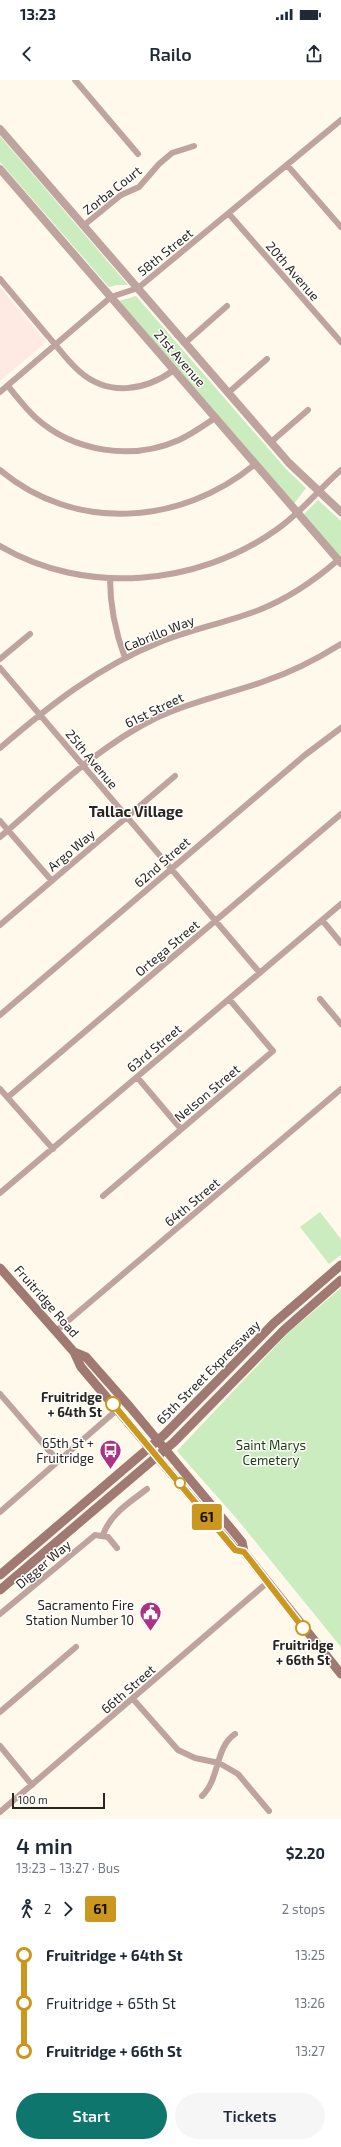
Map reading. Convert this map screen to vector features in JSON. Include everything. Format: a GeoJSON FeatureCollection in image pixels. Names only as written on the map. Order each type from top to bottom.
{"type":"FeatureCollection","features":[{"type":"Feature","properties":{"kind":"main road","name":"65th Street Expressway"},"geometry":{"type":"LineString","coordinates":[[0,1575],[158,1440],[274,1323],[341,1265]]}},
{"type":"Feature","properties":{"kind":"main road","name":"Fruitridge Road"},"geometry":{"type":"LineString","coordinates":[[0,1268],[74,1352],[81,1367],[158,1456],[235,1550],[244,1552]]}},
{"type":"Feature","properties":{"kind":"main road","name":"65th Street Expressway"},"geometry":{"type":"LineString","coordinates":[[0,1590],[166,1449],[284,1330],[341,1280]]}},
{"type":"Feature","properties":{"kind":"main road","name":"Fruitridge Road"},"geometry":{"type":"LineString","coordinates":[[74,1352],[86,1357],[166,1449],[242,1542],[244,1552],[341,1674]]}},
{"type":"Feature","properties":{"kind":"street"},"geometry":{"type":"LineString","coordinates":[[75,80],[138,154]]}},
{"type":"Feature","properties":{"kind":"street","name":"58th Street"},"geometry":{"type":"LineString","coordinates":[[0,392],[111,297],[138,288],[341,120]]}},
{"type":"Feature","properties":{"kind":"street","name":"21st Avenue"},"geometry":{"type":"LineString","coordinates":[[0,129],[289,463],[341,512]]}},
{"type":"Feature","properties":{"kind":"street","name":"Zorba Court"},"geometry":{"type":"LineString","coordinates":[[83,226],[121,196],[139,186],[159,164],[172,154],[194,146]]}},
{"type":"Feature","properties":{"kind":"street"},"geometry":{"type":"LineString","coordinates":[[287,165],[341,227]]}},
{"type":"Feature","properties":{"kind":"street","name":"21st Avenue"},"geometry":{"type":"LineString","coordinates":[[0,169],[254,465],[340,562]]}},
{"type":"Feature","properties":{"kind":"street","name":"20th Avenue"},"geometry":{"type":"LineString","coordinates":[[229,214],[341,342]]}},
{"type":"Feature","properties":{"kind":"street"},"geometry":{"type":"LineString","coordinates":[[0,279],[80,372],[98,383],[124,389],[144,386],[162,379],[174,370]]}},
{"type":"Feature","properties":{"kind":"street","name":"21st Avenue"},"geometry":{"type":"LineString","coordinates":[[185,343],[227,306]]}},
{"type":"Feature","properties":{"kind":"street"},"geometry":{"type":"LineString","coordinates":[[228,393],[267,360]]}},
{"type":"Feature","properties":{"kind":"street"},"geometry":{"type":"LineString","coordinates":[[8,386],[24,406],[47,427],[78,443],[106,450],[132,451],[162,446],[188,436],[215,418]]}},
{"type":"Feature","properties":{"kind":"street"},"geometry":{"type":"LineString","coordinates":[[271,442],[308,410]]}},
{"type":"Feature","properties":{"kind":"street"},"geometry":{"type":"LineString","coordinates":[[0,470],[33,492],[65,505],[99,512],[137,514],[171,508],[204,498],[237,479],[254,465]]}},
{"type":"Feature","properties":{"kind":"street"},"geometry":{"type":"LineString","coordinates":[[0,554],[2,547],[53,568],[110,578],[138,578],[170,574],[210,564],[262,539],[297,514],[318,490],[341,470]]}},
{"type":"Feature","properties":{"kind":"street","name":"Cabrillo Way"},"geometry":{"type":"LineString","coordinates":[[0,748],[39,714],[87,680],[125,658],[180,634],[243,616],[271,606],[305,586],[340,562]]}},
{"type":"Feature","properties":{"kind":"street"},"geometry":{"type":"LineString","coordinates":[[110,578],[113,618],[125,658]]}},
{"type":"Feature","properties":{"kind":"street"},"geometry":{"type":"LineString","coordinates":[[0,659],[30,634]]}},
{"type":"Feature","properties":{"kind":"street","name":"61st Street"},"geometry":{"type":"LineString","coordinates":[[0,837],[83,766],[113,744],[157,718],[204,699],[273,678],[317,658],[341,644]]}},
{"type":"Feature","properties":{"kind":"street","name":"25th Avenue"},"geometry":{"type":"LineString","coordinates":[[0,668],[260,973]]}},
{"type":"Feature","properties":{"kind":"street","name":"62nd Street"},"geometry":{"type":"LineString","coordinates":[[0,1015],[305,754],[341,728]]}},
{"type":"Feature","properties":{"kind":"street","name":"Argo Way"},"geometry":{"type":"LineString","coordinates":[[0,926],[175,776]]}},
{"type":"Feature","properties":{"kind":"street","name":"Ortega Street"},"geometry":{"type":"LineString","coordinates":[[8,1098],[341,814]]}},
{"type":"Feature","properties":{"kind":"street"},"geometry":{"type":"LineString","coordinates":[[0,821],[52,881]]}},
{"type":"Feature","properties":{"kind":"street","name":"63rd Street"},"geometry":{"type":"LineString","coordinates":[[0,1193],[341,904]]}},
{"type":"Feature","properties":{"kind":"street"},"geometry":{"type":"LineString","coordinates":[[322,920],[341,943]]}},
{"type":"Feature","properties":{"kind":"street","name":"Nelson Street"},"geometry":{"type":"LineString","coordinates":[[103,1196],[273,1050],[230,999]]}},
{"type":"Feature","properties":{"kind":"street"},"geometry":{"type":"LineString","coordinates":[[320,999],[341,1024]]}},
{"type":"Feature","properties":{"kind":"street"},"geometry":{"type":"LineString","coordinates":[[137,1077],[181,1129]]}},
{"type":"Feature","properties":{"kind":"street"},"geometry":{"type":"LineString","coordinates":[[0,1088],[52,1149]]}},
{"type":"Feature","properties":{"kind":"street","name":"64th Street"},"geometry":{"type":"LineString","coordinates":[[56,1331],[341,1089]]}},
{"type":"Feature","properties":{"kind":"street"},"geometry":{"type":"LineString","coordinates":[[0,1394],[58,1461]]}},
{"type":"Feature","properties":{"kind":"street"},"geometry":{"type":"LineString","coordinates":[[0,1512],[118,1409]]}},
{"type":"Feature","properties":{"kind":"street"},"geometry":{"type":"LineString","coordinates":[[117,1548],[108,1537],[102,1534],[106,1523],[147,1488]]}},
{"type":"Feature","properties":{"kind":"street","name":"Digger Way"},"geometry":{"type":"LineString","coordinates":[[0,1614],[95,1535],[102,1534]]}},
{"type":"Feature","properties":{"kind":"street","name":"66th Street"},"geometry":{"type":"LineString","coordinates":[[0,1812],[268,1582]]}},
{"type":"Feature","properties":{"kind":"street"},"geometry":{"type":"LineString","coordinates":[[0,1712],[76,1647]]}},
{"type":"Feature","properties":{"kind":"street"},"geometry":{"type":"LineString","coordinates":[[133,1699],[178,1750],[195,1758],[219,1763],[238,1774],[269,1811]]}},
{"type":"Feature","properties":{"kind":"street"},"geometry":{"type":"LineString","coordinates":[[202,1796],[211,1785],[228,1738],[235,1734]]}},
{"type":"Feature","properties":{"kind":"street"},"geometry":{"type":"LineString","coordinates":[[0,1746],[32,1785]]}},
{"type":"Feature","properties":{"kind":"shaded area"},"geometry":{"type":"Polygon","coordinates":[[[0,287],[46,342],[0,381],[0,287]]]}},
{"type":"Feature","properties":{"kind":"green space"},"geometry":{"type":"Polygon","coordinates":[[[0,136],[128,285],[109,287],[0,162],[0,136]]]}},
{"type":"Feature","properties":{"kind":"green space"},"geometry":{"type":"Polygon","coordinates":[[[136,296],[286,469],[306,488],[293,505],[119,301],[136,296]]]}},
{"type":"Feature","properties":{"kind":"green space"},"geometry":{"type":"Polygon","coordinates":[[[318,500],[341,521],[341,559],[303,515],[318,500]]]}},
{"type":"Feature","properties":{"kind":"green space"},"geometry":{"type":"Polygon","coordinates":[[[320,1212],[341,1239],[341,1255],[329,1264],[300,1227],[320,1212]]]}},
{"type":"Feature","properties":{"kind":"green space","name":"Saint Marys Cemetery"},"geometry":{"type":"Polygon","coordinates":[[[341,1288],[341,1647],[237,1519],[177,1451],[288,1333],[341,1288]]]}},
{"type":"Feature","properties":{"kind":"bus line","name":"61"},"geometry":{"type":"LineString","coordinates":[[113,1404],[235,1550],[244,1552],[303,1628]]}},
{"type":"Feature","properties":{"kind":"place","name":"Fruitridge + 64th St"},"geometry":{"type":"Point","coordinates":[113,1404]}},
{"type":"Feature","properties":{"kind":"place","name":"65th St + Fruitridge"},"geometry":{"type":"Point","coordinates":[110,1470]}},
{"type":"Feature","properties":{"kind":"place","name":"Fruitridge + 66th St"},"geometry":{"type":"Point","coordinates":[303,1628]}},
{"type":"Feature","properties":{"kind":"place","name":"Sacramento Fire Station Number 10"},"geometry":{"type":"Point","coordinates":[150,1632]}},
{"type":"Feature","properties":{"kind":"district","name":"Tallac Village"},"geometry":{"type":"Point","coordinates":[136,812]}}]}
